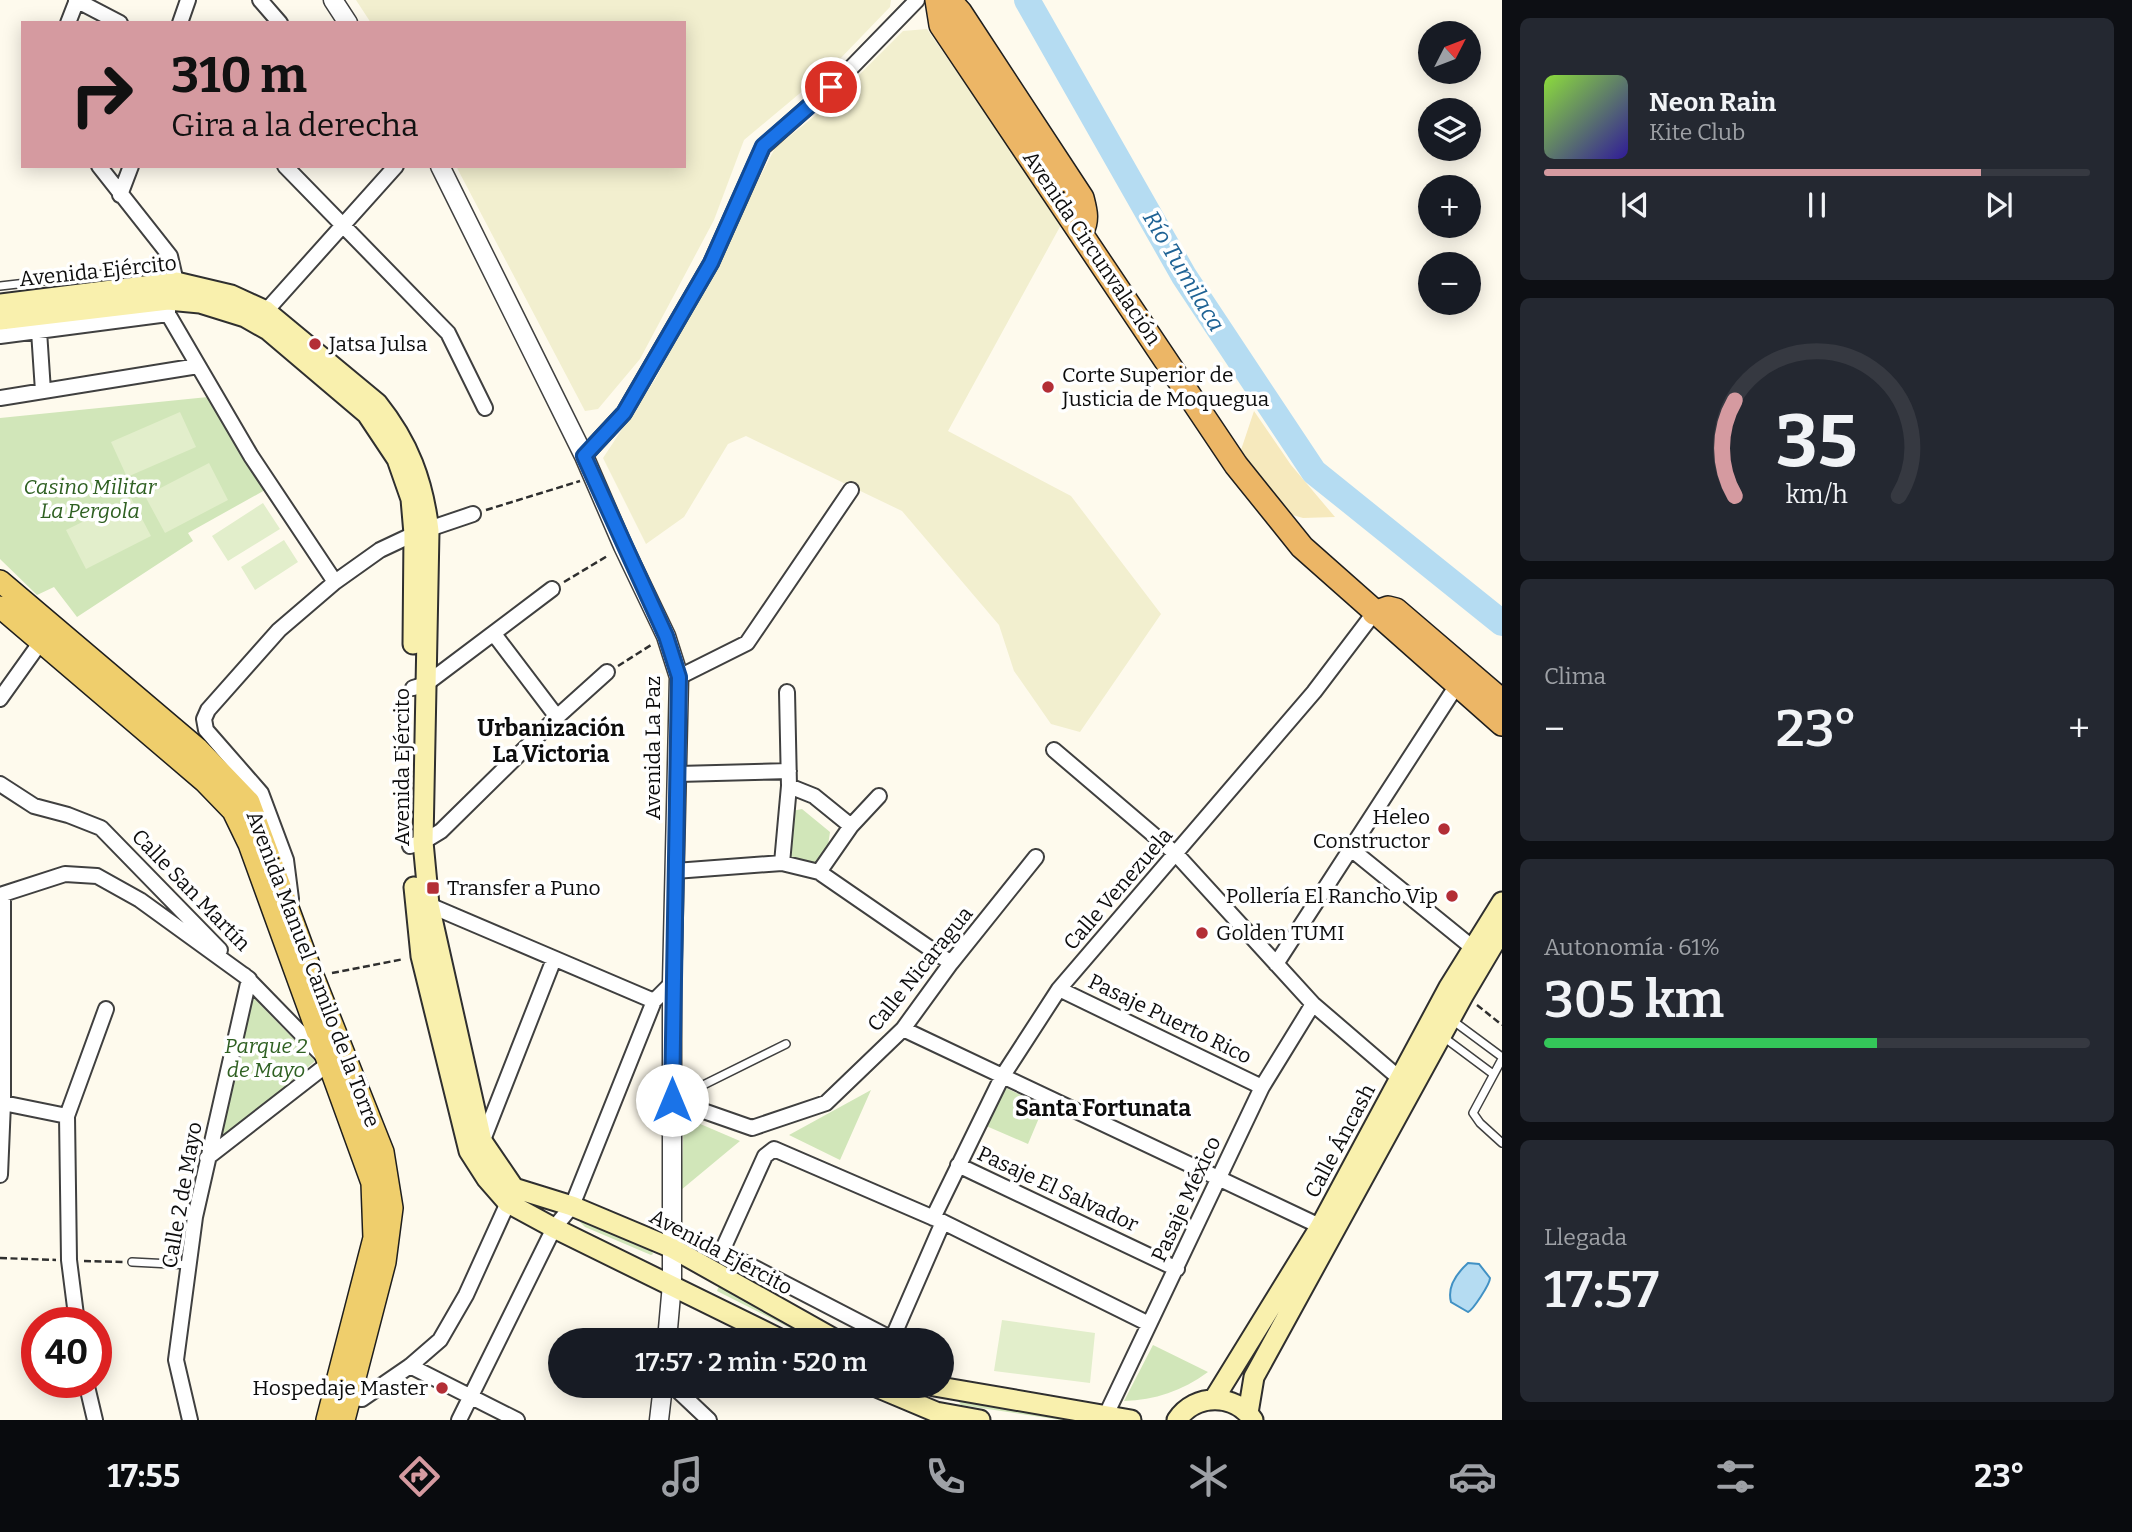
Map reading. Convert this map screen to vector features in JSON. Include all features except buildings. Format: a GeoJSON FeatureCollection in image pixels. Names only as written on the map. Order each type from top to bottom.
{"type":"FeatureCollection","features":[{"type":"Feature","properties":{"kind":"highway","name":"Avenida Circunvalación"},"geometry":{"type":"LineString","coordinates":[[937,0],[941,25],[1250,483],[1302,547],[1502,724]]}},
{"type":"Feature","properties":{"kind":"highway","name":"Avenida Circunvalación"},"geometry":{"type":"LineString","coordinates":[[949,0],[960,12],[1082,198],[1086,223],[1082,231]]}},
{"type":"Feature","properties":{"kind":"highway"},"geometry":{"type":"LineString","coordinates":[[1374,613],[1388,608],[1396,610],[1502,701]]}},
{"type":"Feature","properties":{"kind":"main road","name":"Avenida Ejército"},"geometry":{"type":"LineString","coordinates":[[0,304],[174,274],[231,295],[266,312],[372,408],[397,459],[422,532],[416,844],[422,956],[487,1179],[554,1228],[758,1328]]}},
{"type":"Feature","properties":{"kind":"main road","name":"Avenida Ejército"},"geometry":{"type":"LineString","coordinates":[[0,320],[200,303],[245,317],[268,330],[372,408]]}},
{"type":"Feature","properties":{"kind":"main road","name":"Avenida Manuel Camilo de la Torre"},"geometry":{"type":"LineString","coordinates":[[0,581],[46,634],[233,811],[336,1058],[383,1152],[392,1208],[385,1262],[344,1420]]}},
{"type":"Feature","properties":{"kind":"main road","name":"Avenida Manuel Camilo de la Torre"},"geometry":{"type":"LineString","coordinates":[[0,607],[46,634],[198,749],[249,802],[313,976],[372,1184],[374,1238],[327,1420]]}},
{"type":"Feature","properties":{"kind":"main road","name":"Avenida Ejército"},"geometry":{"type":"LineString","coordinates":[[416,844],[476,1146]]}},
{"type":"Feature","properties":{"kind":"main road","name":"Calle Áncash"},"geometry":{"type":"LineString","coordinates":[[1251,1417],[1254,1377],[1327,1229],[1406,1083],[1473,948],[1502,902]]}},
{"type":"Feature","properties":{"kind":"main road","name":"Calle Áncash"},"geometry":{"type":"LineString","coordinates":[[1406,1083],[1446,1027],[1502,930]]}},
{"type":"Feature","properties":{"kind":"main road","name":"Avenida Ejército"},"geometry":{"type":"LineString","coordinates":[[511,1196],[572,1206],[672,1248],[815,1328]]}},
{"type":"Feature","properties":{"kind":"main road","name":"Calle Áncash"},"geometry":{"type":"LineString","coordinates":[[1214,1399],[1327,1229]]}},
{"type":"Feature","properties":{"kind":"main road"},"geometry":{"type":"LineString","coordinates":[[954,1390],[1131,1420]]}},
{"type":"Feature","properties":{"kind":"main road"},"geometry":{"type":"LineString","coordinates":[[903,1398],[936,1412],[981,1420]]}},
{"type":"Feature","properties":{"kind":"main road"},"geometry":{"type":"LineString","coordinates":[[1177,1420],[1189,1407],[1214,1399],[1238,1405],[1251,1417]]}},
{"type":"Feature","properties":{"kind":"street"},"geometry":{"type":"LineString","coordinates":[[69,21],[76,0],[116,21]]}},
{"type":"Feature","properties":{"kind":"street"},"geometry":{"type":"LineString","coordinates":[[181,21],[188,0]]}},
{"type":"Feature","properties":{"kind":"street"},"geometry":{"type":"LineString","coordinates":[[260,0],[277,21]]}},
{"type":"Feature","properties":{"kind":"street"},"geometry":{"type":"LineString","coordinates":[[333,0],[347,21]]}},
{"type":"Feature","properties":{"kind":"street"},"geometry":{"type":"LineString","coordinates":[[584,456],[624,413],[711,263],[763,146],[847,72],[917,0]]}},
{"type":"Feature","properties":{"kind":"street"},"geometry":{"type":"LineString","coordinates":[[100,168],[170,256],[174,274],[168,307],[198,366],[251,456],[335,582]]}},
{"type":"Feature","properties":{"kind":"street"},"geometry":{"type":"LineString","coordinates":[[120,195],[130,168]]}},
{"type":"Feature","properties":{"kind":"street"},"geometry":{"type":"LineString","coordinates":[[287,168],[448,333],[485,408]]}},
{"type":"Feature","properties":{"kind":"street"},"geometry":{"type":"LineString","coordinates":[[266,312],[394,168]]}},
{"type":"Feature","properties":{"kind":"street","name":"Avenida La Paz"},"geometry":{"type":"LineString","coordinates":[[443,171],[584,456],[666,636],[679,677],[673,982],[672,1284],[668,1328]]}},
{"type":"Feature","properties":{"kind":"street"},"geometry":{"type":"LineString","coordinates":[[0,336],[168,307]]}},
{"type":"Feature","properties":{"kind":"street"},"geometry":{"type":"LineString","coordinates":[[39,331],[43,391]]}},
{"type":"Feature","properties":{"kind":"street"},"geometry":{"type":"LineString","coordinates":[[0,398],[198,366]]}},
{"type":"Feature","properties":{"kind":"street"},"geometry":{"type":"LineString","coordinates":[[679,677],[747,643],[850,490]]}},
{"type":"Feature","properties":{"kind":"street"},"geometry":{"type":"LineString","coordinates":[[294,921],[286,860],[261,793],[206,730],[204,719],[208,710],[279,630],[335,582],[380,550],[473,514]]}},
{"type":"Feature","properties":{"kind":"street"},"geometry":{"type":"LineString","coordinates":[[419,686],[494,634],[552,589]]}},
{"type":"Feature","properties":{"kind":"street","name":"Calle Venezuela"},"geometry":{"type":"LineString","coordinates":[[897,1328],[958,1165],[1002,1077],[1059,989],[1314,692],[1374,613]]}},
{"type":"Feature","properties":{"kind":"street"},"geometry":{"type":"LineString","coordinates":[[0,699],[46,634]]}},
{"type":"Feature","properties":{"kind":"street"},"geometry":{"type":"LineString","coordinates":[[494,634],[557,717]]}},
{"type":"Feature","properties":{"kind":"street"},"geometry":{"type":"LineString","coordinates":[[416,844],[442,831],[557,717],[607,672]]}},
{"type":"Feature","properties":{"kind":"street"},"geometry":{"type":"LineString","coordinates":[[1276,964],[1457,685]]}},
{"type":"Feature","properties":{"kind":"street"},"geometry":{"type":"LineString","coordinates":[[782,863],[789,786],[787,692]]}},
{"type":"Feature","properties":{"kind":"street"},"geometry":{"type":"LineString","coordinates":[[1054,750],[1176,854],[1313,1004],[1406,1083]]}},
{"type":"Feature","properties":{"kind":"street"},"geometry":{"type":"LineString","coordinates":[[678,774],[789,771]]}},
{"type":"Feature","properties":{"kind":"street","name":"Calle San Martín"},"geometry":{"type":"LineString","coordinates":[[0,784],[34,806],[101,828],[249,979],[336,1058]]}},
{"type":"Feature","properties":{"kind":"street"},"geometry":{"type":"LineString","coordinates":[[789,786],[814,796],[851,826]]}},
{"type":"Feature","properties":{"kind":"street"},"geometry":{"type":"LineString","coordinates":[[819,873],[851,826],[878,796]]}},
{"type":"Feature","properties":{"kind":"street"},"geometry":{"type":"LineString","coordinates":[[1351,849],[1473,948]]}},
{"type":"Feature","properties":{"kind":"street","name":"Calle Nicaragua"},"geometry":{"type":"LineString","coordinates":[[672,1100],[752,1128],[827,1103],[903,1029],[951,962],[1036,858]]}},
{"type":"Feature","properties":{"kind":"street"},"geometry":{"type":"LineString","coordinates":[[675,871],[782,863],[819,873],[951,962]]}},
{"type":"Feature","properties":{"kind":"street"},"geometry":{"type":"LineString","coordinates":[[0,1175],[3,1103],[1,895],[65,874],[97,876],[140,900],[249,979]]}},
{"type":"Feature","properties":{"kind":"street"},"geometry":{"type":"LineString","coordinates":[[429,905],[654,1001]]}},
{"type":"Feature","properties":{"kind":"street"},"geometry":{"type":"LineString","coordinates":[[476,1146],[554,959]]}},
{"type":"Feature","properties":{"kind":"street","name":"Calle 2 de Mayo"},"geometry":{"type":"LineString","coordinates":[[190,1420],[176,1360],[195,1217],[249,979]]}},
{"type":"Feature","properties":{"kind":"street"},"geometry":{"type":"LineString","coordinates":[[459,1420],[554,1228],[572,1206],[654,1001],[673,982]]}},
{"type":"Feature","properties":{"kind":"street","name":"Pasaje Puerto Rico"},"geometry":{"type":"LineString","coordinates":[[1059,989],[1262,1087]]}},
{"type":"Feature","properties":{"kind":"street","name":"Pasaje México"},"geometry":{"type":"LineString","coordinates":[[1105,1417],[1262,1087],[1313,1004]]}},
{"type":"Feature","properties":{"kind":"street"},"geometry":{"type":"LineString","coordinates":[[75,1307],[69,1261],[67,1116],[106,1009]]}},
{"type":"Feature","properties":{"kind":"street"},"geometry":{"type":"LineString","coordinates":[[903,1029],[1327,1229]]}},
{"type":"Feature","properties":{"kind":"street"},"geometry":{"type":"LineString","coordinates":[[207,1157],[336,1058]]}},
{"type":"Feature","properties":{"kind":"street"},"geometry":{"type":"LineString","coordinates":[[3,1103],[67,1116]]}},
{"type":"Feature","properties":{"kind":"street"},"geometry":{"type":"LineString","coordinates":[[869,1328],[722,1251],[765,1156],[775,1149],[938,1220],[1150,1324]]}},
{"type":"Feature","properties":{"kind":"street","name":"Pasaje El Salvador"},"geometry":{"type":"LineString","coordinates":[[958,1165],[1177,1269]]}},
{"type":"Feature","properties":{"kind":"street"},"geometry":{"type":"LineString","coordinates":[[350,1397],[362,1399],[410,1366],[440,1340],[466,1295],[511,1196]]}},
{"type":"Feature","properties":{"kind":"street"},"geometry":{"type":"LineString","coordinates":[[410,1366],[517,1420]]}},
{"type":"Feature","properties":{"kind":"street"},"geometry":{"type":"LineString","coordinates":[[90,1398],[95,1420]]}},
{"type":"Feature","properties":{"kind":"street"},"geometry":{"type":"LineString","coordinates":[[659,1420],[662,1398]]}},
{"type":"Feature","properties":{"kind":"street"},"geometry":{"type":"LineString","coordinates":[[686,1398],[709,1420]]}},
{"type":"Feature","properties":{"kind":"street"},"geometry":{"type":"LineString","coordinates":[[936,1412],[937,1398]]}},
{"type":"Feature","properties":{"kind":"lane"},"geometry":{"type":"LineString","coordinates":[[0,286],[174,274]]}},
{"type":"Feature","properties":{"kind":"lane"},"geometry":{"type":"LineString","coordinates":[[1446,1027],[1502,1058],[1473,1113],[1502,1143]]}},
{"type":"Feature","properties":{"kind":"lane"},"geometry":{"type":"LineString","coordinates":[[1446,1027],[1493,1074]]}},
{"type":"Feature","properties":{"kind":"lane"},"geometry":{"type":"LineString","coordinates":[[672,1100],[786,1044]]}},
{"type":"Feature","properties":{"kind":"lane"},"geometry":{"type":"LineString","coordinates":[[132,1262],[190,1265]]}},
{"type":"Feature","properties":{"kind":"path"},"geometry":{"type":"LineString","coordinates":[[473,514],[562,485],[593,478]]}},
{"type":"Feature","properties":{"kind":"path"},"geometry":{"type":"LineString","coordinates":[[552,589],[623,546]]}},
{"type":"Feature","properties":{"kind":"path"},"geometry":{"type":"LineString","coordinates":[[607,672],[666,636]]}},
{"type":"Feature","properties":{"kind":"path"},"geometry":{"type":"LineString","coordinates":[[313,976],[422,956]]}},
{"type":"Feature","properties":{"kind":"path"},"geometry":{"type":"LineString","coordinates":[[1463,996],[1502,1025]]}},
{"type":"Feature","properties":{"kind":"path"},"geometry":{"type":"LineString","coordinates":[[0,1258],[132,1262]]}},
{"type":"Feature","properties":{"kind":"shaded area"},"geometry":{"type":"Polygon","coordinates":[[[356,0],[891,0],[890,7],[836,63],[744,140],[714,220],[640,359],[598,409],[585,411],[457,168],[686,168],[686,21],[370,21],[356,0]]]}},
{"type":"Feature","properties":{"kind":"shaded area"},"geometry":{"type":"Polygon","coordinates":[[[927,29],[1062,223],[948,431],[1071,496],[1161,614],[1080,732],[1051,724],[1014,671],[999,625],[902,511],[746,436],[728,444],[684,517],[646,544],[603,458],[656,378],[775,148],[832,102],[903,31],[927,29]]]}},
{"type":"Feature","properties":{"kind":"green space","name":"Casino Militar La Pergola"},"geometry":{"type":"Polygon","coordinates":[[[208,397],[265,490],[188,533],[193,541],[77,617],[54,587],[37,595],[0,559],[0,418],[208,397]]]}},
{"type":"Feature","properties":{"kind":"green space"},"geometry":{"type":"Polygon","coordinates":[[[180,412],[196,447],[127,477],[111,442],[180,412]]]}},
{"type":"Feature","properties":{"kind":"green space"},"geometry":{"type":"Polygon","coordinates":[[[209,463],[228,500],[165,533],[145,496],[209,463]]]}},
{"type":"Feature","properties":{"kind":"green space"},"geometry":{"type":"Polygon","coordinates":[[[131,498],[151,536],[86,569],[66,530],[131,498]]]}},
{"type":"Feature","properties":{"kind":"green space"},"geometry":{"type":"Polygon","coordinates":[[[263,503],[280,529],[228,561],[212,536],[263,503]]]}},
{"type":"Feature","properties":{"kind":"green space"},"geometry":{"type":"Polygon","coordinates":[[[284,540],[298,562],[255,590],[241,567],[284,540]]]}},
{"type":"Feature","properties":{"kind":"green space"},"geometry":{"type":"Polygon","coordinates":[[[802,809],[830,832],[827,852],[814,870],[790,864],[787,812],[802,809]]]}},
{"type":"Feature","properties":{"kind":"green space","name":"Parque 2 de Mayo"},"geometry":{"type":"Polygon","coordinates":[[[248,992],[315,1061],[212,1149],[248,992]]]}},
{"type":"Feature","properties":{"kind":"green space"},"geometry":{"type":"Polygon","coordinates":[[[1004,1087],[1044,1106],[1028,1144],[984,1125],[1004,1087]]]}},
{"type":"Feature","properties":{"kind":"green space"},"geometry":{"type":"Polygon","coordinates":[[[871,1090],[840,1160],[789,1135],[871,1090]]]}},
{"type":"Feature","properties":{"kind":"green space"},"geometry":{"type":"Polygon","coordinates":[[[684,1117],[740,1141],[681,1190],[684,1117]]]}},
{"type":"Feature","properties":{"kind":"green space"},"geometry":{"type":"Polygon","coordinates":[[[582,1220],[651,1247],[653,1254],[585,1227],[580,1222],[582,1220]]]}},
{"type":"Feature","properties":{"kind":"green space"},"geometry":{"type":"Polygon","coordinates":[[[720,1283],[805,1328],[790,1328],[717,1291],[720,1283]]]}},
{"type":"Feature","properties":{"kind":"green space"},"geometry":{"type":"Polygon","coordinates":[[[1002,1320],[1095,1333],[1090,1383],[994,1371],[1002,1320]]]}},
{"type":"Feature","properties":{"kind":"green space"},"geometry":{"type":"Polygon","coordinates":[[[1153,1345],[1208,1372],[1168,1393],[1147,1399],[1124,1401],[1153,1345]]]}},
{"type":"Feature","properties":{"kind":"green space"},"geometry":{"type":"Polygon","coordinates":[[[956,1398],[1113,1420],[1061,1420],[961,1405],[956,1398]]]}},
{"type":"Feature","properties":{"kind":"sand"},"geometry":{"type":"Polygon","coordinates":[[[1254,411],[1291,465],[1335,517],[1303,518],[1271,509],[1236,465],[1254,411]]]}},
{"type":"Feature","properties":{"kind":"water"},"geometry":{"type":"Polygon","coordinates":[[[1468,1263],[1479,1264],[1490,1278],[1474,1307],[1468,1312],[1451,1302],[1450,1291],[1460,1271],[1468,1263]]]}},
{"type":"Feature","properties":{"kind":"waterway","name":"Río Tumilaca"},"geometry":{"type":"LineString","coordinates":[[1027,0],[1184,276],[1314,472],[1502,623]]}},
{"type":"Feature","properties":{"kind":"place","name":"Jatsa Julsa"},"geometry":{"type":"Point","coordinates":[315,344]}},
{"type":"Feature","properties":{"kind":"place","name":"Corte Superior de Justicia de Moquegua"},"geometry":{"type":"Point","coordinates":[1048,387]}},
{"type":"Feature","properties":{"kind":"place","name":"Heleo Constructor"},"geometry":{"type":"Point","coordinates":[1444,829]}},
{"type":"Feature","properties":{"kind":"place","name":"Transfer a Puno"},"geometry":{"type":"Point","coordinates":[433,888]}},
{"type":"Feature","properties":{"kind":"place","name":"Pollería El Rancho Vip"},"geometry":{"type":"Point","coordinates":[1452,896]}},
{"type":"Feature","properties":{"kind":"place","name":"Golden TUMI"},"geometry":{"type":"Point","coordinates":[1202,933]}},
{"type":"Feature","properties":{"kind":"place","name":"Hospedaje Master"},"geometry":{"type":"Point","coordinates":[442,1388]}},
{"type":"Feature","properties":{"kind":"district","name":"Urbanización La Victoria"},"geometry":{"type":"Point","coordinates":[551,741]}},
{"type":"Feature","properties":{"kind":"district","name":"Santa Fortunata"},"geometry":{"type":"Point","coordinates":[1103,1108]}},
{"type":"Feature","properties":{"kind":"route"},"geometry":{"type":"LineString","coordinates":[[672,1100],[679,677],[666,636],[584,456],[624,413],[711,263],[763,146],[831,87]]}}]}
